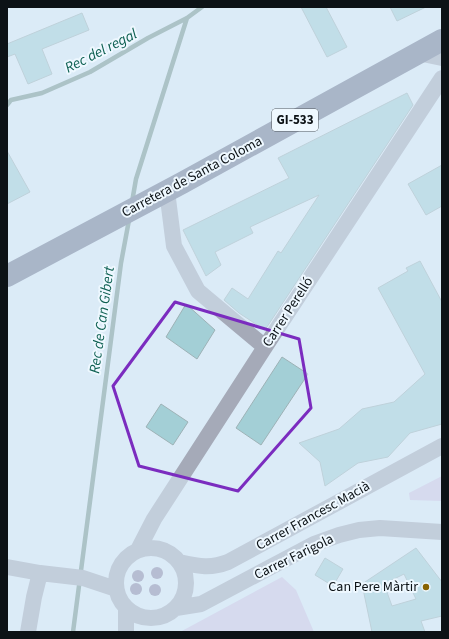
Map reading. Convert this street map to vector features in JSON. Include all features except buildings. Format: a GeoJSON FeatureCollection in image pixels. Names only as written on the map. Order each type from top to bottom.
{"type":"FeatureCollection","features":[{"type":"Feature","properties":{"kind":"main road","name":"Carretera de Santa Coloma"},"geometry":{"type":"LineString","coordinates":[[7,276],[442,40]]}},
{"type":"Feature","properties":{"kind":"street"},"geometry":{"type":"LineString","coordinates":[[418,53],[442,58]]}},
{"type":"Feature","properties":{"kind":"street","name":"Carrer Perelló"},"geometry":{"type":"LineString","coordinates":[[138,550],[154,519],[442,78]]}},
{"type":"Feature","properties":{"kind":"street"},"geometry":{"type":"LineString","coordinates":[[158,195],[174,246],[198,291],[265,347]]}},
{"type":"Feature","properties":{"kind":"street","name":"Carrer Francesc Macià"},"geometry":{"type":"LineString","coordinates":[[180,562],[194,565],[217,566],[228,562],[442,446]]}},
{"type":"Feature","properties":{"kind":"street","name":"Carrer Farigola"},"geometry":{"type":"LineString","coordinates":[[176,608],[201,604],[314,544],[339,535],[359,530],[380,528],[442,532]]}},
{"type":"Feature","properties":{"kind":"street"},"geometry":{"type":"LineString","coordinates":[[144,548],[158,548],[170,553],[180,562],[183,568],[186,589],[184,596],[176,608],[149,625],[126,608],[121,601],[116,588],[116,580],[117,572],[127,556],[144,548]]}},
{"type":"Feature","properties":{"kind":"street"},"geometry":{"type":"LineString","coordinates":[[7,567],[83,578],[116,588]]}},
{"type":"Feature","properties":{"kind":"street"},"geometry":{"type":"LineString","coordinates":[[83,578],[117,572]]}},
{"type":"Feature","properties":{"kind":"street"},"geometry":{"type":"LineString","coordinates":[[28,632],[34,597],[46,573]]}},
{"type":"Feature","properties":{"kind":"street"},"geometry":{"type":"LineString","coordinates":[[126,608],[126,632]]}},
{"type":"Feature","properties":{"kind":"highlighted area"},"geometry":{"type":"Polygon","coordinates":[[[175,302],[299,339],[311,408],[238,491],[139,466],[113,386],[175,302]]]}},
{"type":"Feature","properties":{"kind":"shaded area"},"geometry":{"type":"Polygon","coordinates":[[[442,476],[442,501],[410,500],[409,493],[442,476]]]}},
{"type":"Feature","properties":{"kind":"shaded area"},"geometry":{"type":"Polygon","coordinates":[[[282,577],[296,590],[314,632],[180,632],[282,577]]]}},
{"type":"Feature","properties":{"kind":"waterway","name":"Rec del regal"},"geometry":{"type":"LineString","coordinates":[[7,105],[11,100],[42,93],[90,72],[148,38],[187,18],[202,7]]}},
{"type":"Feature","properties":{"kind":"waterway","name":"Rec de Can Gibert"},"geometry":{"type":"LineString","coordinates":[[132,202],[136,179],[187,18]]}},
{"type":"Feature","properties":{"kind":"waterway","name":"Rec de Can Gibert"},"geometry":{"type":"LineString","coordinates":[[73,632],[121,263],[129,220]]}},
{"type":"Feature","properties":{"kind":"place","name":"Can Pere Màrtir"},"geometry":{"type":"Point","coordinates":[426,587]}}]}
